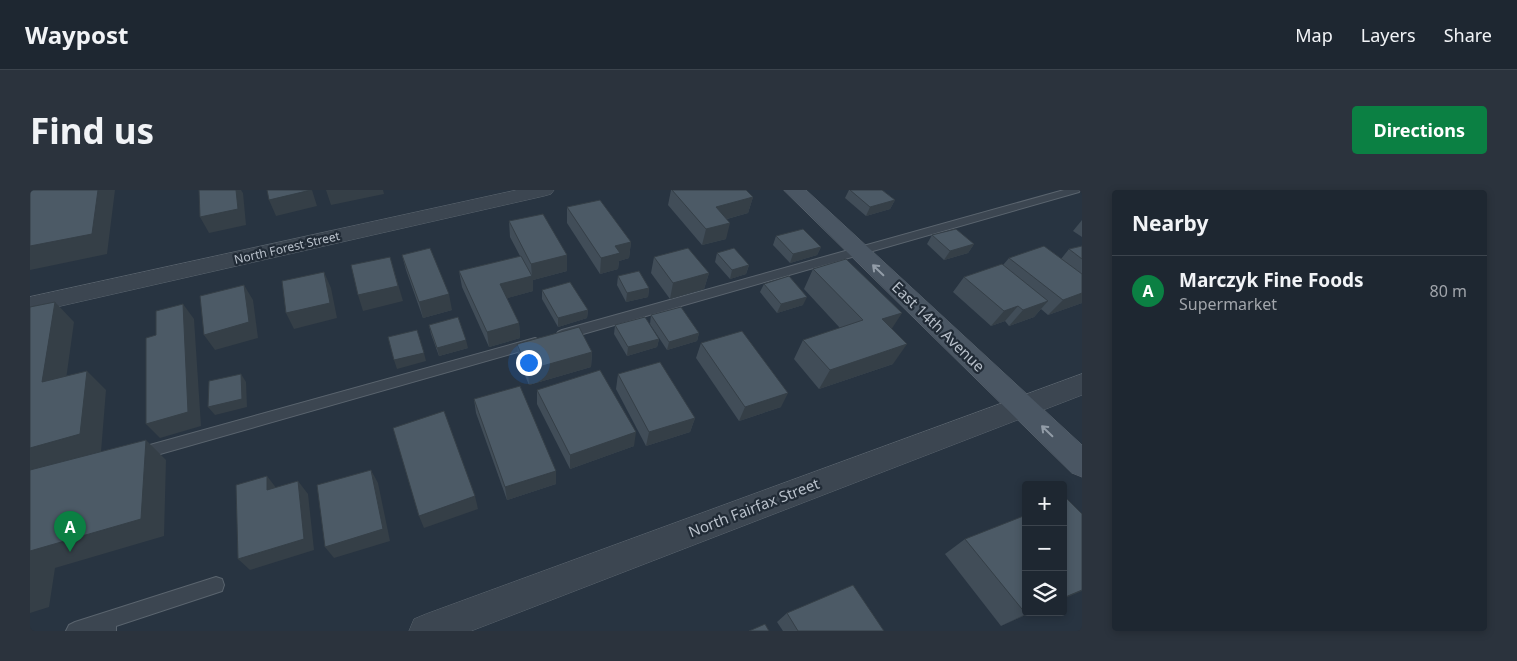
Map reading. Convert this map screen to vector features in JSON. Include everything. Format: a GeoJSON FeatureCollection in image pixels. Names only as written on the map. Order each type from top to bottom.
{"type":"FeatureCollection","features":[{"type":"Feature","properties":{"kind":"main road","name":"East 14th Avenue"},"geometry":{"type":"LineString","coordinates":[[794,190],[1082,464]]}},
{"type":"Feature","properties":{"kind":"street","name":"North Forest Street"},"geometry":{"type":"LineString","coordinates":[[30,306],[544,190]]}},
{"type":"Feature","properties":{"kind":"street","name":"North Fairfax Street"},"geometry":{"type":"LineString","coordinates":[[426,631],[1082,384]]}},
{"type":"Feature","properties":{"kind":"lane"},"geometry":{"type":"LineString","coordinates":[[125,458],[1075,190]]}},
{"type":"Feature","properties":{"kind":"lane"},"geometry":{"type":"LineString","coordinates":[[75,631],[107,626],[216,585]]}},
{"type":"Feature","properties":{"kind":"building"},"geometry":{"type":"Polygon","coordinates":[[[30,190],[98,190],[92,234],[30,246],[30,190]]]}},
{"type":"Feature","properties":{"kind":"building"},"geometry":{"type":"Polygon","coordinates":[[[199,190],[236,190],[238,209],[200,217],[199,190]]]}},
{"type":"Feature","properties":{"kind":"building"},"geometry":{"type":"Polygon","coordinates":[[[267,190],[311,190],[269,200],[267,190]]]}},
{"type":"Feature","properties":{"kind":"building"},"geometry":{"type":"Polygon","coordinates":[[[672,190],[746,190],[753,197],[716,207],[730,223],[706,229],[672,190]]]}},
{"type":"Feature","properties":{"kind":"building"},"geometry":{"type":"Polygon","coordinates":[[[850,190],[882,190],[895,200],[870,207],[850,190]]]}},
{"type":"Feature","properties":{"kind":"building"},"geometry":{"type":"Polygon","coordinates":[[[600,200],[631,242],[615,246],[620,253],[601,258],[567,207],[600,200]]]}},
{"type":"Feature","properties":{"kind":"building"},"geometry":{"type":"Polygon","coordinates":[[[543,214],[567,255],[531,264],[509,221],[543,214]]]}},
{"type":"Feature","properties":{"kind":"building"},"geometry":{"type":"Polygon","coordinates":[[[803,229],[821,247],[793,254],[776,236],[803,229]]]}},
{"type":"Feature","properties":{"kind":"building"},"geometry":{"type":"Polygon","coordinates":[[[956,229],[974,244],[950,251],[932,235],[956,229]]]}},
{"type":"Feature","properties":{"kind":"building"},"geometry":{"type":"Polygon","coordinates":[[[1044,246],[1082,274],[1082,293],[1063,300],[1009,258],[1044,246]]]}},
{"type":"Feature","properties":{"kind":"building"},"geometry":{"type":"Polygon","coordinates":[[[1082,246],[1082,259],[1069,249],[1082,246]]]}},
{"type":"Feature","properties":{"kind":"building"},"geometry":{"type":"Polygon","coordinates":[[[430,248],[449,294],[419,302],[402,255],[430,248]]]}},
{"type":"Feature","properties":{"kind":"building"},"geometry":{"type":"Polygon","coordinates":[[[688,248],[709,273],[673,283],[654,257],[688,248]]]}},
{"type":"Feature","properties":{"kind":"building"},"geometry":{"type":"Polygon","coordinates":[[[734,248],[749,265],[732,270],[717,253],[734,248]]]}},
{"type":"Feature","properties":{"kind":"building"},"geometry":{"type":"Polygon","coordinates":[[[521,256],[532,276],[500,284],[519,323],[487,332],[459,271],[521,256]]]}},
{"type":"Feature","properties":{"kind":"building"},"geometry":{"type":"Polygon","coordinates":[[[390,257],[398,286],[358,295],[351,265],[390,257]]]}},
{"type":"Feature","properties":{"kind":"building"},"geometry":{"type":"Polygon","coordinates":[[[846,259],[902,313],[882,319],[907,344],[830,370],[803,340],[863,320],[813,269],[846,259]]]}},
{"type":"Feature","properties":{"kind":"building"},"geometry":{"type":"Polygon","coordinates":[[[1002,264],[1048,301],[1023,310],[1018,306],[1004,311],[964,277],[1002,264]]]}},
{"type":"Feature","properties":{"kind":"building"},"geometry":{"type":"Polygon","coordinates":[[[639,271],[649,288],[627,293],[618,276],[639,271]]]}},
{"type":"Feature","properties":{"kind":"building"},"geometry":{"type":"Polygon","coordinates":[[[324,272],[330,303],[286,313],[282,281],[324,272]]]}},
{"type":"Feature","properties":{"kind":"building"},"geometry":{"type":"Polygon","coordinates":[[[789,276],[807,297],[781,304],[764,284],[789,276]]]}},
{"type":"Feature","properties":{"kind":"building"},"geometry":{"type":"Polygon","coordinates":[[[570,282],[588,310],[558,318],[542,290],[570,282]]]}},
{"type":"Feature","properties":{"kind":"building"},"geometry":{"type":"Polygon","coordinates":[[[244,285],[249,322],[204,335],[200,296],[244,285]]]}},
{"type":"Feature","properties":{"kind":"building"},"geometry":{"type":"Polygon","coordinates":[[[55,302],[42,382],[87,371],[80,434],[30,448],[30,307],[55,302]]]}},
{"type":"Feature","properties":{"kind":"building"},"geometry":{"type":"Polygon","coordinates":[[[183,304],[188,412],[146,424],[146,338],[156,335],[156,311],[183,304]]]}},
{"type":"Feature","properties":{"kind":"building"},"geometry":{"type":"Polygon","coordinates":[[[681,307],[699,333],[669,342],[651,315],[681,307]]]}},
{"type":"Feature","properties":{"kind":"building"},"geometry":{"type":"Polygon","coordinates":[[[458,317],[466,340],[437,348],[429,325],[458,317]]]}},
{"type":"Feature","properties":{"kind":"building"},"geometry":{"type":"Polygon","coordinates":[[[645,317],[659,339],[628,347],[615,325],[645,317]]]}},
{"type":"Feature","properties":{"kind":"building"},"geometry":{"type":"Polygon","coordinates":[[[579,327],[592,352],[528,370],[517,344],[579,327]]]}},
{"type":"Feature","properties":{"kind":"building"},"geometry":{"type":"Polygon","coordinates":[[[417,330],[424,353],[394,360],[388,337],[417,330]]]}},
{"type":"Feature","properties":{"kind":"building"},"geometry":{"type":"Polygon","coordinates":[[[742,331],[788,393],[745,407],[701,343],[742,331]]]}},
{"type":"Feature","properties":{"kind":"building"},"geometry":{"type":"Polygon","coordinates":[[[660,362],[695,418],[649,432],[618,374],[660,362]]]}},
{"type":"Feature","properties":{"kind":"building"},"geometry":{"type":"Polygon","coordinates":[[[600,370],[636,432],[570,455],[537,390],[600,370]]]}},
{"type":"Feature","properties":{"kind":"building"},"geometry":{"type":"Polygon","coordinates":[[[241,374],[242,399],[208,407],[209,381],[241,374]]]}},
{"type":"Feature","properties":{"kind":"building"},"geometry":{"type":"Polygon","coordinates":[[[520,386],[556,471],[505,487],[474,399],[520,386]]]}},
{"type":"Feature","properties":{"kind":"building"},"geometry":{"type":"Polygon","coordinates":[[[444,411],[475,496],[419,516],[393,428],[444,411]]]}},
{"type":"Feature","properties":{"kind":"building"},"geometry":{"type":"Polygon","coordinates":[[[146,440],[141,519],[30,551],[30,470],[146,440]]]}},
{"type":"Feature","properties":{"kind":"building"},"geometry":{"type":"Polygon","coordinates":[[[371,470],[383,529],[325,547],[317,485],[371,470]]]}},
{"type":"Feature","properties":{"kind":"building"},"geometry":{"type":"Polygon","coordinates":[[[267,476],[267,490],[298,481],[304,539],[238,559],[236,485],[267,476]]]}},
{"type":"Feature","properties":{"kind":"building"},"geometry":{"type":"Polygon","coordinates":[[[1067,499],[1082,514],[1082,590],[1067,596],[1067,499]]]}},
{"type":"Feature","properties":{"kind":"building"},"geometry":{"type":"Polygon","coordinates":[[[1022,517],[1022,609],[965,539],[1022,517]]]}},
{"type":"Feature","properties":{"kind":"building"},"geometry":{"type":"Polygon","coordinates":[[[853,585],[884,631],[798,631],[787,613],[853,585]]]}},
{"type":"Feature","properties":{"kind":"building"},"geometry":{"type":"Polygon","coordinates":[[[765,624],[769,631],[749,631],[765,624]]]}},
{"type":"Feature","properties":{"kind":"place","name":"Marczyk Fine Foods"},"geometry":{"type":"Point","coordinates":[70,552]}}]}
